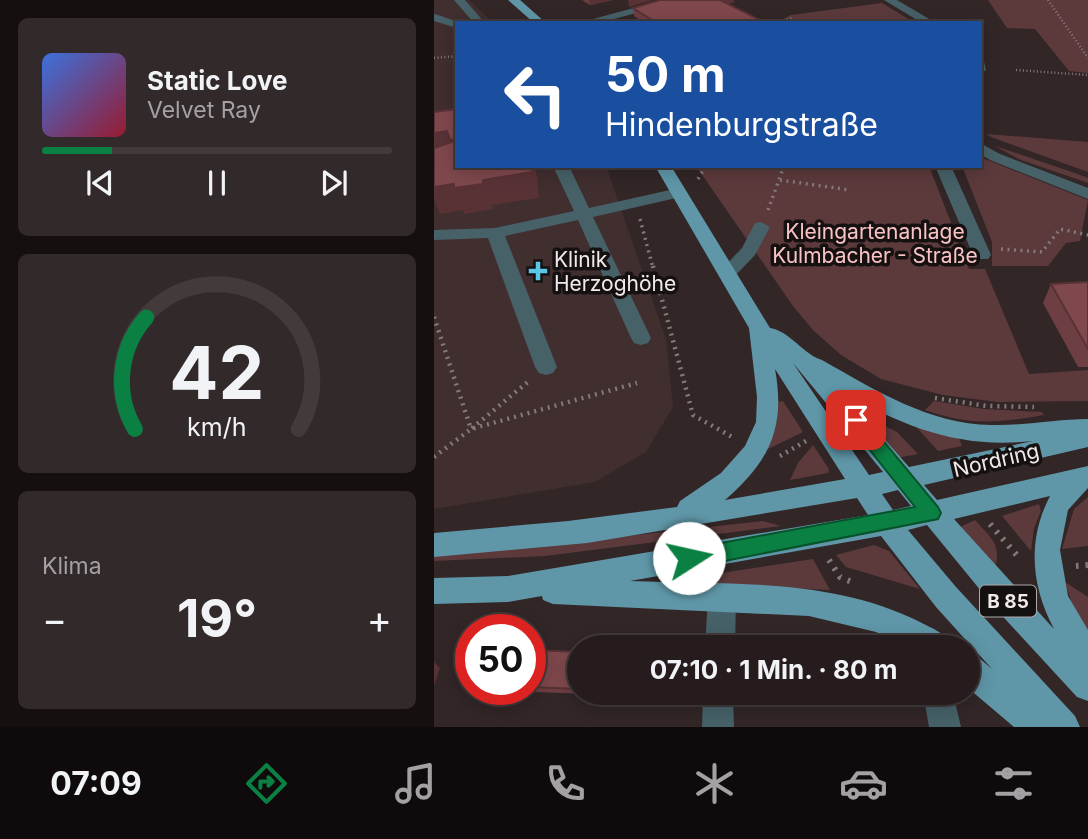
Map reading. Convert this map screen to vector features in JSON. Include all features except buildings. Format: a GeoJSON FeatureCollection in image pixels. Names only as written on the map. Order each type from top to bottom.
{"type":"FeatureCollection","features":[{"type":"Feature","properties":{"kind":"main road"},"geometry":{"type":"LineString","coordinates":[[513,0],[539,21]]}},
{"type":"Feature","properties":{"kind":"main road","name":"B 85"},"geometry":{"type":"LineString","coordinates":[[664,168],[757,325],[887,523],[946,597],[1064,727]]}},
{"type":"Feature","properties":{"kind":"main road"},"geometry":{"type":"LineString","coordinates":[[673,517],[707,500],[764,456],[764,430],[769,408],[757,325]]}},
{"type":"Feature","properties":{"kind":"main road","name":"B 85"},"geometry":{"type":"LineString","coordinates":[[757,325],[800,357],[1005,598],[1088,686]]}},
{"type":"Feature","properties":{"kind":"main road"},"geometry":{"type":"LineString","coordinates":[[800,357],[902,411],[961,432],[994,435],[1088,428]]}},
{"type":"Feature","properties":{"kind":"main road","name":"Nordring"},"geometry":{"type":"LineString","coordinates":[[434,545],[587,531],[863,487],[1088,438]]}},
{"type":"Feature","properties":{"kind":"main road"},"geometry":{"type":"LineString","coordinates":[[1085,477],[1061,499],[1051,525],[1047,568],[1049,586],[1068,630],[1088,653]]}},
{"type":"Feature","properties":{"kind":"main road","name":"Nordring"},"geometry":{"type":"LineString","coordinates":[[509,589],[887,523],[1085,477]]}},
{"type":"Feature","properties":{"kind":"main road"},"geometry":{"type":"LineString","coordinates":[[434,591],[509,589],[809,602],[851,609],[884,619],[913,635]]}},
{"type":"Feature","properties":{"kind":"main road"},"geometry":{"type":"LineString","coordinates":[[980,679],[1038,727]]}},
{"type":"Feature","properties":{"kind":"street"},"geometry":{"type":"LineString","coordinates":[[459,0],[478,21]]}},
{"type":"Feature","properties":{"kind":"street"},"geometry":{"type":"LineString","coordinates":[[889,0],[927,21]]}},
{"type":"Feature","properties":{"kind":"street"},"geometry":{"type":"LineString","coordinates":[[591,21],[656,5]]}},
{"type":"Feature","properties":{"kind":"street"},"geometry":{"type":"LineString","coordinates":[[434,17],[455,23]]}},
{"type":"Feature","properties":{"kind":"street"},"geometry":{"type":"LineString","coordinates":[[982,148],[995,157],[1088,194]]}},
{"type":"Feature","properties":{"kind":"street"},"geometry":{"type":"LineString","coordinates":[[562,168],[641,338]]}},
{"type":"Feature","properties":{"kind":"street"},"geometry":{"type":"LineString","coordinates":[[944,168],[981,252]]}},
{"type":"Feature","properties":{"kind":"street"},"geometry":{"type":"LineString","coordinates":[[434,235],[495,233],[679,193]]}},
{"type":"Feature","properties":{"kind":"street"},"geometry":{"type":"LineString","coordinates":[[727,273],[749,251],[761,228]]}},
{"type":"Feature","properties":{"kind":"street"},"geometry":{"type":"LineString","coordinates":[[495,233],[546,367]]}},
{"type":"Feature","properties":{"kind":"street"},"geometry":{"type":"LineString","coordinates":[[721,635],[722,597]]}},
{"type":"Feature","properties":{"kind":"street"},"geometry":{"type":"LineString","coordinates":[[718,727],[719,705]]}},
{"type":"Feature","properties":{"kind":"street"},"geometry":{"type":"LineString","coordinates":[[940,705],[945,727]]}},
{"type":"Feature","properties":{"kind":"path"},"geometry":{"type":"LineString","coordinates":[[1048,0],[1088,58]]}},
{"type":"Feature","properties":{"kind":"path"},"geometry":{"type":"LineString","coordinates":[[785,21],[793,17]]}},
{"type":"Feature","properties":{"kind":"path"},"geometry":{"type":"LineString","coordinates":[[434,58],[455,55]]}},
{"type":"Feature","properties":{"kind":"path"},"geometry":{"type":"LineString","coordinates":[[1016,70],[1088,75]]}},
{"type":"Feature","properties":{"kind":"path"},"geometry":{"type":"LineString","coordinates":[[698,179],[705,168]]}},
{"type":"Feature","properties":{"kind":"path"},"geometry":{"type":"LineString","coordinates":[[761,228],[783,168]]}},
{"type":"Feature","properties":{"kind":"path"},"geometry":{"type":"LineString","coordinates":[[780,180],[850,190]]}},
{"type":"Feature","properties":{"kind":"path"},"geometry":{"type":"LineString","coordinates":[[635,203],[693,415],[764,456],[809,440]]}},
{"type":"Feature","properties":{"kind":"path"},"geometry":{"type":"LineString","coordinates":[[981,252],[1042,252],[1060,229],[1088,235]]}},
{"type":"Feature","properties":{"kind":"path"},"geometry":{"type":"LineString","coordinates":[[434,317],[471,429]]}},
{"type":"Feature","properties":{"kind":"path"},"geometry":{"type":"LineString","coordinates":[[434,457],[546,367]]}},
{"type":"Feature","properties":{"kind":"path"},"geometry":{"type":"LineString","coordinates":[[471,429],[637,383]]}},
{"type":"Feature","properties":{"kind":"path"},"geometry":{"type":"LineString","coordinates":[[933,398],[987,406],[1040,407]]}},
{"type":"Feature","properties":{"kind":"path"},"geometry":{"type":"LineString","coordinates":[[988,522],[1029,569]]}},
{"type":"Feature","properties":{"kind":"shaded area","name":"Klinik Herzoghöhe"},"geometry":{"type":"Polygon","coordinates":[[[434,0],[469,0],[492,21],[455,21],[455,168],[607,168],[666,339],[673,407],[646,452],[595,482],[434,509],[434,0]]]}},
{"type":"Feature","properties":{"kind":"green space"},"geometry":{"type":"Polygon","coordinates":[[[988,0],[1088,0],[1088,73],[1069,71],[1035,29],[1007,28],[988,0]]]}},
{"type":"Feature","properties":{"kind":"green space"},"geometry":{"type":"Polygon","coordinates":[[[882,3],[912,21],[779,21],[791,15],[882,3]]]}},
{"type":"Feature","properties":{"kind":"green space"},"geometry":{"type":"Polygon","coordinates":[[[987,134],[1088,142],[1088,172],[991,137],[987,134]]]}},
{"type":"Feature","properties":{"kind":"green space"},"geometry":{"type":"Polygon","coordinates":[[[995,146],[1088,178],[1088,183],[1021,160],[995,146]]]}},
{"type":"Feature","properties":{"kind":"green space"},"geometry":{"type":"Polygon","coordinates":[[[982,158],[1088,200],[1080,241],[1066,243],[1048,266],[992,266],[992,242],[963,168],[982,168],[982,158]]]}},
{"type":"Feature","properties":{"kind":"green space","name":"Kleingartenanlage Kulmbacher - Straße"},"geometry":{"type":"Polygon","coordinates":[[[697,168],[930,168],[969,269],[985,269],[1029,374],[1088,370],[1088,401],[998,402],[943,395],[881,379],[841,355],[813,330],[793,306],[697,168]]]}},
{"type":"Feature","properties":{"kind":"green space"},"geometry":{"type":"Polygon","coordinates":[[[783,401],[803,432],[766,450],[776,424],[778,402],[783,401]]]}},
{"type":"Feature","properties":{"kind":"green space"},"geometry":{"type":"Polygon","coordinates":[[[934,401],[984,409],[1042,412],[1044,415],[1012,420],[970,421],[925,410],[934,401]]]}},
{"type":"Feature","properties":{"kind":"green space"},"geometry":{"type":"Polygon","coordinates":[[[911,421],[959,438],[962,446],[938,451],[911,421]]]}},
{"type":"Feature","properties":{"kind":"green space"},"geometry":{"type":"Polygon","coordinates":[[[877,422],[897,432],[918,454],[897,458],[870,424],[877,422]]]}},
{"type":"Feature","properties":{"kind":"green space"},"geometry":{"type":"Polygon","coordinates":[[[813,445],[829,469],[828,473],[790,480],[798,463],[813,445]]]}},
{"type":"Feature","properties":{"kind":"green space"},"geometry":{"type":"Polygon","coordinates":[[[1088,497],[1088,546],[1062,549],[1074,509],[1088,497]]]}},
{"type":"Feature","properties":{"kind":"green space"},"geometry":{"type":"Polygon","coordinates":[[[1039,504],[1041,511],[1034,528],[1031,551],[1002,516],[1039,504]]]}},
{"type":"Feature","properties":{"kind":"green space"},"geometry":{"type":"Polygon","coordinates":[[[975,520],[994,543],[997,555],[993,572],[962,534],[962,526],[975,520]]]}},
{"type":"Feature","properties":{"kind":"green space"},"geometry":{"type":"Polygon","coordinates":[[[763,521],[781,526],[545,556],[434,561],[434,553],[519,548],[763,521]]]}},
{"type":"Feature","properties":{"kind":"green space"},"geometry":{"type":"Polygon","coordinates":[[[874,545],[889,551],[920,589],[846,567],[836,555],[874,545]]]}},
{"type":"Feature","properties":{"kind":"green space"},"geometry":{"type":"Polygon","coordinates":[[[813,559],[830,590],[704,584],[701,576],[813,559]]]}},
{"type":"Feature","properties":{"kind":"green space"},"geometry":{"type":"Polygon","coordinates":[[[1065,582],[1088,597],[1088,637],[1076,617],[1065,582]]]}},
{"type":"Feature","properties":{"kind":"place","name":"Klinik Herzoghöhe"},"geometry":{"type":"Point","coordinates":[538,271]}},
{"type":"Feature","properties":{"kind":"route"},"geometry":{"type":"LineString","coordinates":[[689,558],[931,513],[856,420]]}}]}
